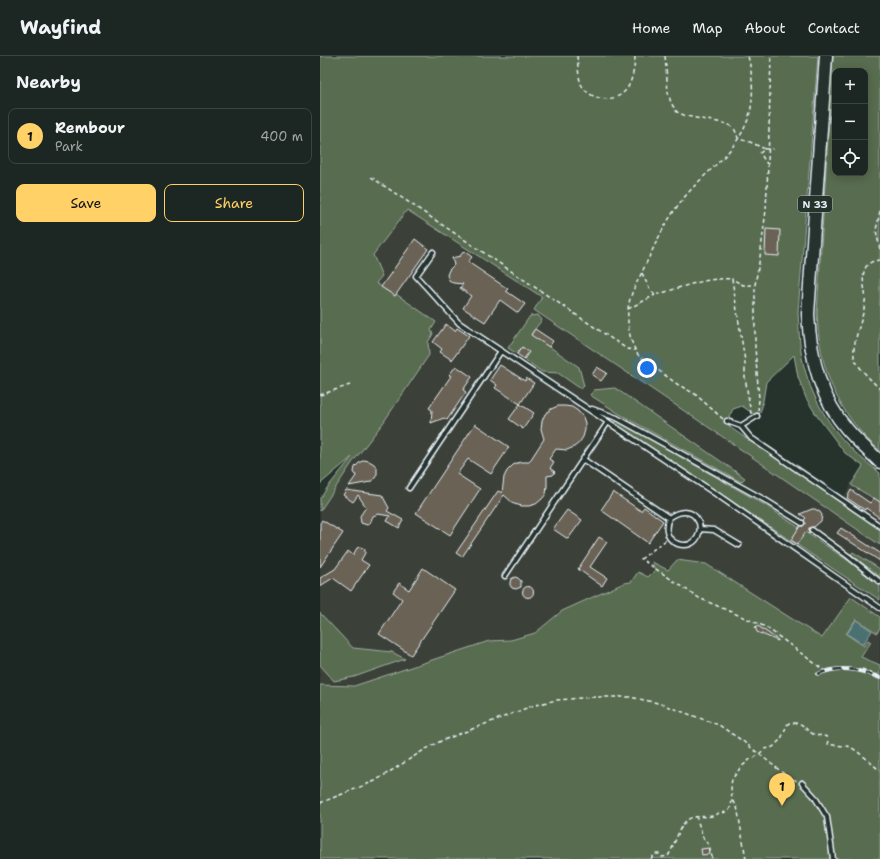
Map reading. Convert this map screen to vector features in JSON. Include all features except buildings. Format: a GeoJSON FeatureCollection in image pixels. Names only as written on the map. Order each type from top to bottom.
{"type":"FeatureCollection","features":[{"type":"Feature","properties":{"kind":"main road","name":"N 33"},"geometry":{"type":"LineString","coordinates":[[826,56],[808,314],[811,352],[817,375],[826,397],[837,416],[851,434],[880,462]]}},
{"type":"Feature","properties":{"kind":"lane"},"geometry":{"type":"LineString","coordinates":[[433,252],[416,276],[459,323],[586,407],[880,608]]}},
{"type":"Feature","properties":{"kind":"lane"},"geometry":{"type":"LineString","coordinates":[[409,488],[500,351]]}},
{"type":"Feature","properties":{"kind":"lane"},"geometry":{"type":"LineString","coordinates":[[586,407],[617,418],[765,500],[802,523]]}},
{"type":"Feature","properties":{"kind":"lane"},"geometry":{"type":"LineString","coordinates":[[741,426],[757,416]]}},
{"type":"Feature","properties":{"kind":"lane"},"geometry":{"type":"LineString","coordinates":[[727,421],[741,426],[751,438],[880,526]]}},
{"type":"Feature","properties":{"kind":"lane"},"geometry":{"type":"LineString","coordinates":[[505,576],[608,422]]}},
{"type":"Feature","properties":{"kind":"lane"},"geometry":{"type":"LineString","coordinates":[[584,460],[669,518]]}},
{"type":"Feature","properties":{"kind":"lane"},"geometry":{"type":"LineString","coordinates":[[682,512],[689,512],[695,516],[699,522],[700,529],[699,536],[694,542],[688,545],[674,543],[666,531],[669,518],[682,512]]}},
{"type":"Feature","properties":{"kind":"lane"},"geometry":{"type":"LineString","coordinates":[[700,529],[714,530],[739,545]]}},
{"type":"Feature","properties":{"kind":"lane"},"geometry":{"type":"LineString","coordinates":[[812,530],[880,582]]}},
{"type":"Feature","properties":{"kind":"lane"},"geometry":{"type":"LineString","coordinates":[[802,783],[814,796],[827,818],[833,859]]}},
{"type":"Feature","properties":{"kind":"path"},"geometry":{"type":"LineString","coordinates":[[577,56],[580,81],[585,90],[594,96],[606,99],[617,98],[626,90],[634,68],[635,56]]}},
{"type":"Feature","properties":{"kind":"path"},"geometry":{"type":"LineString","coordinates":[[665,56],[668,92],[671,103],[677,112],[686,116],[728,124],[735,130],[738,138],[765,149],[773,149]]}},
{"type":"Feature","properties":{"kind":"path"},"geometry":{"type":"LineString","coordinates":[[727,421],[720,417],[695,394],[677,384],[639,356],[630,337],[628,309],[632,293],[668,219],[684,198],[723,159],[736,143],[747,123],[751,109],[752,91],[748,56]]}},
{"type":"Feature","properties":{"kind":"path"},"geometry":{"type":"LineString","coordinates":[[757,416],[759,399],[755,346],[754,285],[760,257],[766,210],[771,56]]}},
{"type":"Feature","properties":{"kind":"path"},"geometry":{"type":"LineString","coordinates":[[765,149],[760,154],[768,165]]}},
{"type":"Feature","properties":{"kind":"path"},"geometry":{"type":"LineString","coordinates":[[371,177],[627,349],[635,350]]}},
{"type":"Feature","properties":{"kind":"path"},"geometry":{"type":"LineString","coordinates":[[880,211],[876,230],[880,250]]}},
{"type":"Feature","properties":{"kind":"path"},"geometry":{"type":"LineString","coordinates":[[880,260],[875,260],[866,266],[863,274],[866,300],[854,348],[854,357],[858,364],[880,389]]}},
{"type":"Feature","properties":{"kind":"path"},"geometry":{"type":"LineString","coordinates":[[642,272],[649,288],[655,295]]}},
{"type":"Feature","properties":{"kind":"path"},"geometry":{"type":"LineString","coordinates":[[628,309],[655,295],[710,279],[732,279],[743,285],[754,285]]}},
{"type":"Feature","properties":{"kind":"path"},"geometry":{"type":"LineString","coordinates":[[732,279],[745,362],[745,377],[751,419]]}},
{"type":"Feature","properties":{"kind":"path"},"geometry":{"type":"LineString","coordinates":[[320,395],[350,385]]}},
{"type":"Feature","properties":{"kind":"path"},"geometry":{"type":"LineString","coordinates":[[669,537],[641,559],[699,598],[766,627],[826,671]]}},
{"type":"Feature","properties":{"kind":"path"},"geometry":{"type":"LineString","coordinates":[[862,669],[880,676]]}},
{"type":"Feature","properties":{"kind":"path"},"geometry":{"type":"LineString","coordinates":[[320,803],[374,781],[424,750],[441,742],[532,706],[556,700],[595,697],[630,698],[658,703],[719,726],[760,754],[788,777],[802,783]]}},
{"type":"Feature","properties":{"kind":"path"},"geometry":{"type":"LineString","coordinates":[[746,859],[737,806],[731,795],[732,782],[734,776],[741,767],[750,759],[760,754],[765,749],[773,747],[781,739],[789,723],[800,724],[806,727],[813,734],[826,738],[828,744],[838,744],[856,750],[880,771]]}},
{"type":"Feature","properties":{"kind":"path"},"geometry":{"type":"LineString","coordinates":[[651,859],[655,854],[659,854],[662,857],[668,856],[685,822],[696,816],[702,818],[726,812],[729,810],[733,801]]}},
{"type":"Feature","properties":{"kind":"path"},"geometry":{"type":"LineString","coordinates":[[696,816],[704,840],[709,845],[712,853],[712,857],[710,859]]}},
{"type":"Feature","properties":{"kind":"shaded area"},"geometry":{"type":"Polygon","coordinates":[[[407,210],[542,297],[535,310],[880,545],[880,665],[861,657],[845,653],[677,560],[668,570],[652,563],[655,570],[648,577],[638,572],[632,582],[624,583],[562,611],[535,633],[511,640],[489,641],[354,686],[320,685],[320,511],[352,463],[383,423],[429,355],[428,342],[433,334],[396,294],[395,296],[376,283],[382,276],[373,255],[407,210]]]}},
{"type":"Feature","properties":{"kind":"shaded area"},"geometry":{"type":"Polygon","coordinates":[[[753,436],[843,497],[851,485],[880,502],[880,529],[749,441],[753,436]]]}},
{"type":"Feature","properties":{"kind":"green space"},"geometry":{"type":"Polygon","coordinates":[[[320,56],[818,56],[798,312],[801,352],[813,393],[827,418],[844,441],[860,457],[880,473],[880,502],[851,485],[863,466],[845,453],[817,416],[806,398],[798,377],[794,355],[766,382],[762,407],[758,417],[742,406],[733,409],[727,421],[731,428],[880,529],[880,545],[534,310],[542,297],[407,210],[373,255],[382,276],[376,283],[395,296],[396,294],[436,322],[431,330],[433,334],[428,342],[429,355],[383,423],[352,463],[320,511],[320,499],[352,457],[320,484],[320,56]]]}},
{"type":"Feature","properties":{"kind":"green space"},"geometry":{"type":"Polygon","coordinates":[[[833,56],[880,56],[880,451],[852,421],[833,389],[826,371],[817,313],[832,72],[832,176],[868,176],[868,68],[832,68],[833,56]]]}},
{"type":"Feature","properties":{"kind":"green space"},"geometry":{"type":"Polygon","coordinates":[[[538,315],[542,320],[531,334],[579,367],[584,386],[581,389],[558,373],[542,372],[524,359],[528,352],[522,347],[517,354],[508,348],[530,316],[538,315]]]}},
{"type":"Feature","properties":{"kind":"green space"},"geometry":{"type":"Polygon","coordinates":[[[615,388],[745,478],[741,482],[618,413],[590,395],[594,390],[615,388]]]}},
{"type":"Feature","properties":{"kind":"green space"},"geometry":{"type":"Polygon","coordinates":[[[616,420],[765,505],[846,559],[880,586],[880,600],[614,423],[616,420]]]}},
{"type":"Feature","properties":{"kind":"green space"},"geometry":{"type":"Polygon","coordinates":[[[853,552],[880,569],[880,577],[851,554],[853,552]]]}},
{"type":"Feature","properties":{"kind":"green space"},"geometry":{"type":"Polygon","coordinates":[[[677,560],[706,564],[822,638],[851,597],[880,617],[880,628],[877,633],[856,619],[846,634],[864,646],[868,640],[871,642],[861,657],[880,665],[880,859],[320,859],[320,685],[354,686],[489,641],[511,640],[535,633],[562,611],[624,583],[631,582],[638,572],[648,577],[655,570],[652,562],[668,570],[677,560]]]}},
{"type":"Feature","properties":{"kind":"green space"},"geometry":{"type":"Polygon","coordinates":[[[320,613],[353,648],[392,652],[405,659],[354,677],[334,681],[320,665],[320,613]]]}},
{"type":"Feature","properties":{"kind":"water"},"geometry":{"type":"Polygon","coordinates":[[[856,620],[872,631],[863,644],[847,634],[856,620]]]}},
{"type":"Feature","properties":{"kind":"railway"},"geometry":{"type":"LineString","coordinates":[[818,674],[826,671],[849,669],[865,672],[880,678]]}},
{"type":"Feature","properties":{"kind":"place","name":"Rembour"},"geometry":{"type":"Point","coordinates":[782,806]}}]}
